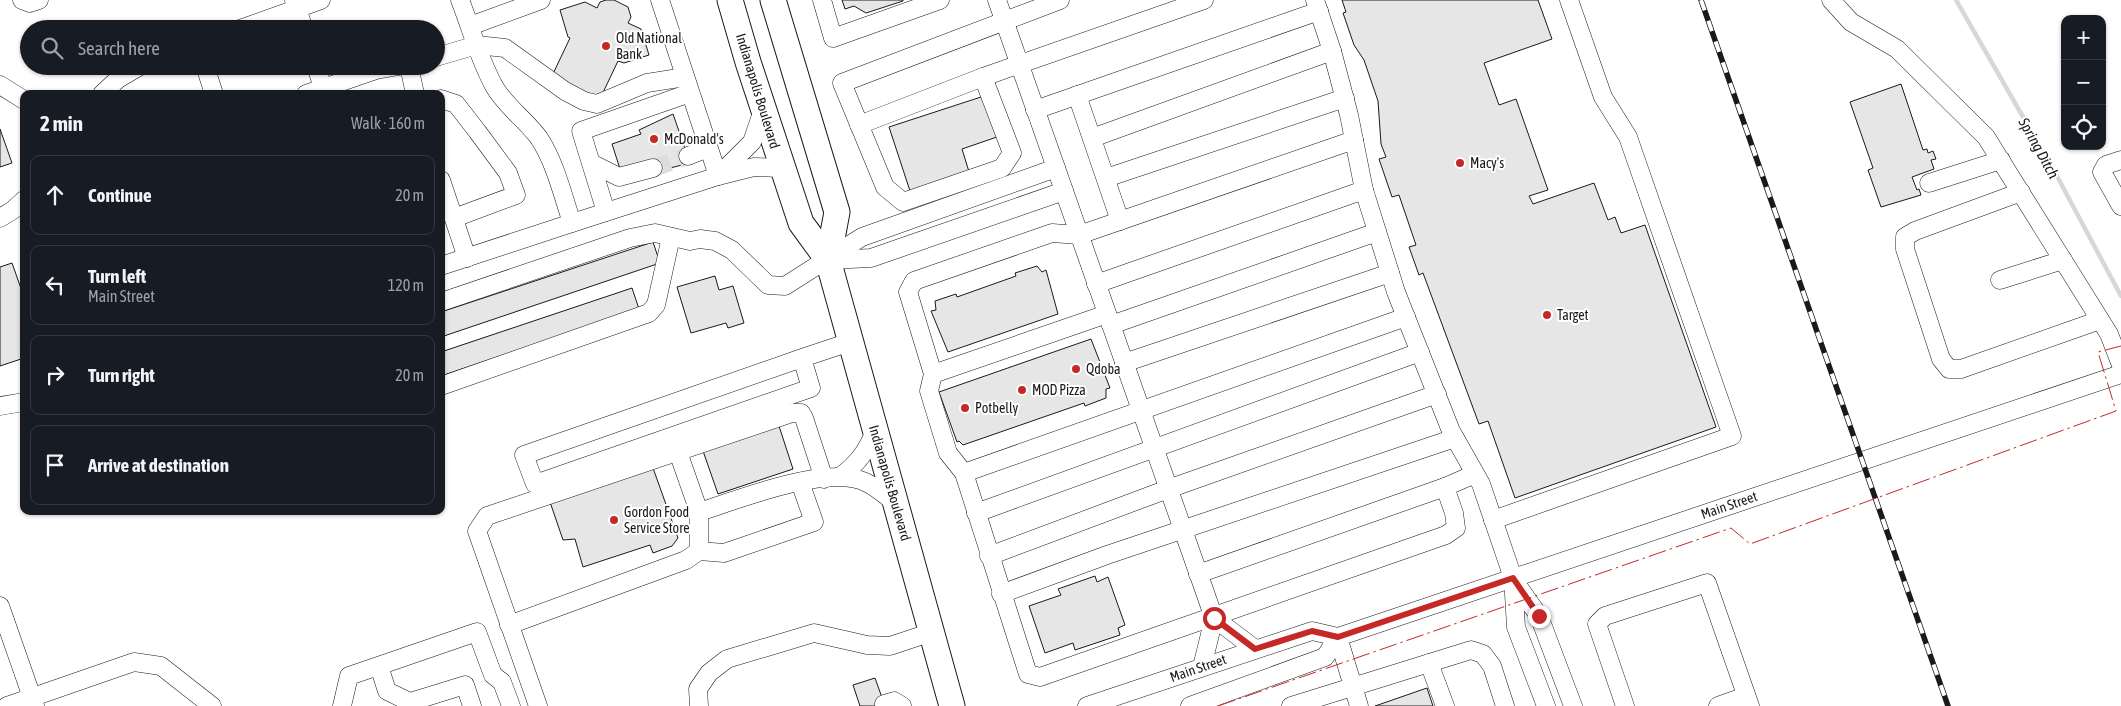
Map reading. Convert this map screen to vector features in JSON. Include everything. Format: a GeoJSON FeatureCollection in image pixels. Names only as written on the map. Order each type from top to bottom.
{"type":"FeatureCollection","features":[{"type":"Feature","properties":{"kind":"highway","name":"Indianapolis Boulevard"},"geometry":{"type":"LineString","coordinates":[[730,0],[781,168],[801,223],[828,260],[952,706]]}},
{"type":"Feature","properties":{"kind":"highway","name":"Indianapolis Boulevard"},"geometry":{"type":"LineString","coordinates":[[774,0],[837,212],[828,260]]}},
{"type":"Feature","properties":{"kind":"street"},"geometry":{"type":"LineString","coordinates":[[22,0],[30,3],[39,0]]}},
{"type":"Feature","properties":{"kind":"street"},"geometry":{"type":"LineString","coordinates":[[260,20],[296,4],[321,0]]}},
{"type":"Feature","properties":{"kind":"street"},"geometry":{"type":"LineString","coordinates":[[460,0],[494,86],[510,107],[527,121],[541,140],[572,223]]}},
{"type":"Feature","properties":{"kind":"street"},"geometry":{"type":"LineString","coordinates":[[470,26],[541,0]]}},
{"type":"Feature","properties":{"kind":"street"},"geometry":{"type":"LineString","coordinates":[[660,0],[718,176]]}},
{"type":"Feature","properties":{"kind":"street"},"geometry":{"type":"LineString","coordinates":[[822,0],[833,38],[940,0]]}},
{"type":"Feature","properties":{"kind":"street"},"geometry":{"type":"LineString","coordinates":[[997,0],[1214,618],[1255,649]]}},
{"type":"Feature","properties":{"kind":"street"},"geometry":{"type":"LineString","coordinates":[[983,76],[1012,152],[1002,168],[903,202],[885,187],[842,83],[1060,0]]}},
{"type":"Feature","properties":{"kind":"street"},"geometry":{"type":"LineString","coordinates":[[859,125],[983,76],[1204,0]]}},
{"type":"Feature","properties":{"kind":"street"},"geometry":{"type":"LineString","coordinates":[[1493,520],[1732,436],[1628,137],[1603,97],[1569,0]]}},
{"type":"Feature","properties":{"kind":"street"},"geometry":{"type":"LineString","coordinates":[[1831,0],[1851,22],[1897,49],[1986,136],[2109,334],[2121,365]]}},
{"type":"Feature","properties":{"kind":"street"},"geometry":{"type":"LineString","coordinates":[[296,4],[301,20]]}},
{"type":"Feature","properties":{"kind":"street"},"geometry":{"type":"LineString","coordinates":[[1035,110],[1317,6],[1345,98],[1364,190],[1406,317],[1455,438],[1475,474],[1513,578],[1539,616],[1573,706]]}},
{"type":"Feature","properties":{"kind":"street"},"geometry":{"type":"LineString","coordinates":[[445,55],[477,46],[505,48],[565,91],[584,101],[596,104],[647,83],[688,85]]}},
{"type":"Feature","properties":{"kind":"street"},"geometry":{"type":"LineString","coordinates":[[1092,138],[1332,51]]}},
{"type":"Feature","properties":{"kind":"street"},"geometry":{"type":"LineString","coordinates":[[106,90],[124,75]]}},
{"type":"Feature","properties":{"kind":"street"},"geometry":{"type":"LineString","coordinates":[[208,75],[213,90]]}},
{"type":"Feature","properties":{"kind":"street"},"geometry":{"type":"LineString","coordinates":[[319,75],[323,88]]}},
{"type":"Feature","properties":{"kind":"street"},"geometry":{"type":"LineString","coordinates":[[317,90],[361,75]]}},
{"type":"Feature","properties":{"kind":"street"},"geometry":{"type":"LineString","coordinates":[[411,75],[414,90]]}},
{"type":"Feature","properties":{"kind":"street"},"geometry":{"type":"LineString","coordinates":[[606,212],[581,130],[688,85]]}},
{"type":"Feature","properties":{"kind":"street"},"geometry":{"type":"LineString","coordinates":[[0,86],[20,98]]}},
{"type":"Feature","properties":{"kind":"street"},"geometry":{"type":"LineString","coordinates":[[1077,95],[1120,221]]}},
{"type":"Feature","properties":{"kind":"street"},"geometry":{"type":"LineString","coordinates":[[1106,178],[1345,98]]}},
{"type":"Feature","properties":{"kind":"street"},"geometry":{"type":"LineString","coordinates":[[445,100],[456,104],[508,172],[516,195],[454,218]]}},
{"type":"Feature","properties":{"kind":"street"},"geometry":{"type":"LineString","coordinates":[[718,176],[752,142],[763,110]]}},
{"type":"Feature","properties":{"kind":"street"},"geometry":{"type":"LineString","coordinates":[[1354,140],[1079,235],[1052,233],[914,281],[908,292],[933,374],[929,391],[948,453],[964,474],[1028,674],[1040,677],[1214,618],[1446,535],[1456,528],[1454,513],[1445,487]]}},
{"type":"Feature","properties":{"kind":"street"},"geometry":{"type":"LineString","coordinates":[[688,156],[708,148]]}},
{"type":"Feature","properties":{"kind":"street"},"geometry":{"type":"LineString","coordinates":[[1929,183],[2001,160]]}},
{"type":"Feature","properties":{"kind":"street"},"geometry":{"type":"LineString","coordinates":[[2121,160],[2106,165],[2102,172],[2121,206]]}},
{"type":"Feature","properties":{"kind":"street"},"geometry":{"type":"LineString","coordinates":[[591,163],[619,178],[653,168]]}},
{"type":"Feature","properties":{"kind":"street"},"geometry":{"type":"LineString","coordinates":[[445,265],[718,176],[754,167],[781,168]]}},
{"type":"Feature","properties":{"kind":"street"},"geometry":{"type":"LineString","coordinates":[[445,301],[630,238],[655,233],[690,241],[700,239],[714,242],[732,250],[768,285],[785,286],[862,237],[1056,168]]}},
{"type":"Feature","properties":{"kind":"street"},"geometry":{"type":"LineString","coordinates":[[1096,284],[1364,190]]}},
{"type":"Feature","properties":{"kind":"street"},"geometry":{"type":"LineString","coordinates":[[828,260],[871,258],[1064,191]]}},
{"type":"Feature","properties":{"kind":"street"},"geometry":{"type":"LineString","coordinates":[[445,192],[467,258]]}},
{"type":"Feature","properties":{"kind":"street"},"geometry":{"type":"LineString","coordinates":[[2021,192],[1915,231],[1905,237],[1905,250],[1941,358],[1949,369],[1961,369],[2100,320]]}},
{"type":"Feature","properties":{"kind":"street"},"geometry":{"type":"LineString","coordinates":[[0,218],[20,204]]}},
{"type":"Feature","properties":{"kind":"street"},"geometry":{"type":"LineString","coordinates":[[933,374],[1377,232]]}},
{"type":"Feature","properties":{"kind":"street"},"geometry":{"type":"LineString","coordinates":[[445,385],[649,313],[656,305],[671,237]]}},
{"type":"Feature","properties":{"kind":"street"},"geometry":{"type":"LineString","coordinates":[[2000,280],[2063,260]]}},
{"type":"Feature","properties":{"kind":"street"},"geometry":{"type":"LineString","coordinates":[[1124,363],[1390,273]]}},
{"type":"Feature","properties":{"kind":"street"},"geometry":{"type":"LineString","coordinates":[[964,474],[1406,317]]}},
{"type":"Feature","properties":{"kind":"street"},"geometry":{"type":"LineString","coordinates":[[802,358],[811,388],[535,484],[524,455],[802,358],[850,342]]}},
{"type":"Feature","properties":{"kind":"street"},"geometry":{"type":"LineString","coordinates":[[976,513],[1420,352]]}},
{"type":"Feature","properties":{"kind":"street","name":"Main Street"},"geometry":{"type":"LineString","coordinates":[[1087,706],[1312,631],[1338,637],[2121,374]]}},
{"type":"Feature","properties":{"kind":"street"},"geometry":{"type":"LineString","coordinates":[[989,556],[1168,489],[1436,394]]}},
{"type":"Feature","properties":{"kind":"street"},"geometry":{"type":"LineString","coordinates":[[0,406],[20,403]]}},
{"type":"Feature","properties":{"kind":"street"},"geometry":{"type":"LineString","coordinates":[[538,706],[478,531],[487,516],[792,413],[801,413],[832,477]]}},
{"type":"Feature","properties":{"kind":"street"},"geometry":{"type":"LineString","coordinates":[[832,477],[858,463],[868,448],[875,431]]}},
{"type":"Feature","properties":{"kind":"street"},"geometry":{"type":"LineString","coordinates":[[1001,594],[1455,438]]}},
{"type":"Feature","properties":{"kind":"street"},"geometry":{"type":"LineString","coordinates":[[678,452],[699,512],[699,551]]}},
{"type":"Feature","properties":{"kind":"street"},"geometry":{"type":"LineString","coordinates":[[1198,574],[1445,487],[1475,474]]}},
{"type":"Feature","properties":{"kind":"street"},"geometry":{"type":"LineString","coordinates":[[699,512],[783,485],[832,477],[861,480],[896,503]]}},
{"type":"Feature","properties":{"kind":"street"},"geometry":{"type":"LineString","coordinates":[[509,625],[686,560],[699,551],[724,553],[814,522],[800,482]]}},
{"type":"Feature","properties":{"kind":"street"},"geometry":{"type":"LineString","coordinates":[[1513,578],[1516,626],[1546,706]]}},
{"type":"Feature","properties":{"kind":"street"},"geometry":{"type":"LineString","coordinates":[[1625,706],[1598,624],[1605,616],[1707,583],[1748,701],[1718,706]]}},
{"type":"Feature","properties":{"kind":"street"},"geometry":{"type":"LineString","coordinates":[[0,606],[34,702]]}},
{"type":"Feature","properties":{"kind":"street"},"geometry":{"type":"LineString","coordinates":[[1202,667],[1214,618]]}},
{"type":"Feature","properties":{"kind":"street"},"geometry":{"type":"LineString","coordinates":[[342,706],[349,676],[477,632],[493,675],[502,682],[511,706]]}},
{"type":"Feature","properties":{"kind":"street"},"geometry":{"type":"LineString","coordinates":[[699,706],[698,688],[709,673],[727,660],[814,633],[866,645],[890,646],[932,632]]}},
{"type":"Feature","properties":{"kind":"street"},"geometry":{"type":"LineString","coordinates":[[1338,637],[1359,706]]}},
{"type":"Feature","properties":{"kind":"street"},"geometry":{"type":"LineString","coordinates":[[1190,706],[1215,702],[1325,657],[1338,637]]}},
{"type":"Feature","properties":{"kind":"street"},"geometry":{"type":"LineString","coordinates":[[1291,706],[1471,650],[1483,654],[1492,666],[1505,706]]}},
{"type":"Feature","properties":{"kind":"street"},"geometry":{"type":"LineString","coordinates":[[7,706],[34,702],[134,662],[161,666],[212,706]]}},
{"type":"Feature","properties":{"kind":"street"},"geometry":{"type":"LineString","coordinates":[[1429,663],[1444,706]]}},
{"type":"Feature","properties":{"kind":"street"},"geometry":{"type":"LineString","coordinates":[[378,666],[387,691],[410,702],[493,675]]}},
{"type":"Feature","properties":{"kind":"street"},"geometry":{"type":"LineString","coordinates":[[465,685],[472,706]]}},
{"type":"Feature","properties":{"kind":"street"},"geometry":{"type":"LineString","coordinates":[[884,704],[894,701],[902,706]]}},
{"type":"Feature","properties":{"kind":"building","name":"Old National Bank"},"geometry":{"type":"Polygon","coordinates":[[[614,0],[628,7],[631,17],[628,23],[641,29],[649,55],[624,63],[618,61],[599,101],[551,78],[570,38],[568,37],[560,10],[585,2],[597,8],[600,2],[614,0]]]}},
{"type":"Feature","properties":{"kind":"building"},"geometry":{"type":"Polygon","coordinates":[[[842,0],[903,1],[866,13],[854,6],[845,9],[842,0]]]}},
{"type":"Feature","properties":{"kind":"building"},"geometry":{"type":"Polygon","coordinates":[[[1342,0],[1538,0],[1552,39],[1484,63],[1499,105],[1516,99],[1548,190],[1529,196],[1533,204],[1594,183],[1608,220],[1615,217],[1621,233],[1645,225],[1716,427],[1515,498],[1488,421],[1479,424],[1423,273],[1419,275],[1409,247],[1416,245],[1399,195],[1392,197],[1379,159],[1386,157],[1381,144],[1378,101],[1364,60],[1354,45],[1343,13],[1346,12],[1342,0]]]}},
{"type":"Feature","properties":{"kind":"building"},"geometry":{"type":"Polygon","coordinates":[[[1901,84],[1923,150],[1927,149],[1928,153],[1933,151],[1936,159],[1931,160],[1934,169],[1912,177],[1921,195],[1881,207],[1868,170],[1873,168],[1850,102],[1901,84]]]}},
{"type":"Feature","properties":{"kind":"building"},"geometry":{"type":"Polygon","coordinates":[[[984,96],[997,137],[962,149],[970,175],[911,194],[889,127],[984,96]]]}},
{"type":"Feature","properties":{"kind":"building","name":"McDonald's"},"geometry":{"type":"Polygon","coordinates":[[[673,114],[690,163],[654,172],[621,172],[612,144],[641,134],[639,130],[673,114]]]}},
{"type":"Feature","properties":{"kind":"building"},"geometry":{"type":"Polygon","coordinates":[[[0,129],[12,163],[0,167],[0,129]]]}},
{"type":"Feature","properties":{"kind":"building"},"geometry":{"type":"Polygon","coordinates":[[[653,242],[660,263],[445,336],[445,311],[653,242]]]}},
{"type":"Feature","properties":{"kind":"building"},"geometry":{"type":"Polygon","coordinates":[[[12,263],[20,286],[20,359],[0,366],[0,267],[12,263]]]}},
{"type":"Feature","properties":{"kind":"building"},"geometry":{"type":"Polygon","coordinates":[[[1037,266],[1042,272],[1046,270],[1058,314],[948,352],[931,311],[936,310],[935,301],[956,294],[957,297],[1016,276],[1015,273],[1037,266]]]}},
{"type":"Feature","properties":{"kind":"building"},"geometry":{"type":"Polygon","coordinates":[[[715,276],[719,290],[733,286],[744,323],[728,328],[726,323],[691,333],[677,287],[715,276]]]}},
{"type":"Feature","properties":{"kind":"building"},"geometry":{"type":"Polygon","coordinates":[[[632,288],[639,309],[445,375],[445,351],[632,288]]]}},
{"type":"Feature","properties":{"kind":"building"},"geometry":{"type":"Polygon","coordinates":[[[1091,339],[1110,388],[1106,389],[1106,398],[1085,406],[1084,403],[963,445],[959,441],[957,442],[939,392],[1091,339]]]}},
{"type":"Feature","properties":{"kind":"building"},"geometry":{"type":"Polygon","coordinates":[[[779,426],[793,469],[718,494],[703,451],[779,426]]]}},
{"type":"Feature","properties":{"kind":"building","name":"Gordon Food Service Store"},"geometry":{"type":"Polygon","coordinates":[[[653,468],[678,538],[672,546],[653,553],[650,545],[583,567],[575,539],[563,540],[550,502],[653,468]]]}},
{"type":"Feature","properties":{"kind":"building"},"geometry":{"type":"Polygon","coordinates":[[[1095,576],[1097,582],[1108,577],[1125,625],[1118,628],[1120,635],[1075,650],[1073,643],[1045,653],[1029,606],[1061,595],[1058,589],[1095,576]]]}},
{"type":"Feature","properties":{"kind":"building"},"geometry":{"type":"Polygon","coordinates":[[[875,678],[885,706],[860,706],[853,685],[875,678]]]}},
{"type":"Feature","properties":{"kind":"building"},"geometry":{"type":"Polygon","coordinates":[[[1427,688],[1433,706],[1375,706],[1427,688]]]}},
{"type":"Feature","properties":{"kind":"waterway","name":"Spring Ditch"},"geometry":{"type":"LineString","coordinates":[[1956,0],[2058,178],[2121,296]]}},
{"type":"Feature","properties":{"kind":"tunnel"},"geometry":{"type":"LineString","coordinates":[[653,168],[688,156]]}},
{"type":"Feature","properties":{"kind":"railway"},"geometry":{"type":"LineString","coordinates":[[1701,0],[1948,706]]}},
{"type":"Feature","properties":{"kind":"power"},"geometry":{"type":"LineString","coordinates":[[1218,706],[1731,528],[1750,544],[2116,411],[2098,352],[2121,346]]}},
{"type":"Feature","properties":{"kind":"place","name":"Old National Bank"},"geometry":{"type":"Point","coordinates":[606,46]}},
{"type":"Feature","properties":{"kind":"place","name":"McDonald's"},"geometry":{"type":"Point","coordinates":[654,139]}},
{"type":"Feature","properties":{"kind":"place","name":"Macy's"},"geometry":{"type":"Point","coordinates":[1460,163]}},
{"type":"Feature","properties":{"kind":"place","name":"Target"},"geometry":{"type":"Point","coordinates":[1547,315]}},
{"type":"Feature","properties":{"kind":"place","name":"Qdoba"},"geometry":{"type":"Point","coordinates":[1076,369]}},
{"type":"Feature","properties":{"kind":"place","name":"MOD Pizza"},"geometry":{"type":"Point","coordinates":[1022,390]}},
{"type":"Feature","properties":{"kind":"place","name":"Potbelly"},"geometry":{"type":"Point","coordinates":[965,408]}},
{"type":"Feature","properties":{"kind":"place","name":"Gordon Food Service Store"},"geometry":{"type":"Point","coordinates":[614,520]}},
{"type":"Feature","properties":{"kind":"route"},"geometry":{"type":"LineString","coordinates":[[1214,618],[1255,649],[1312,631],[1338,637],[1513,578],[1539,616]]}}]}
